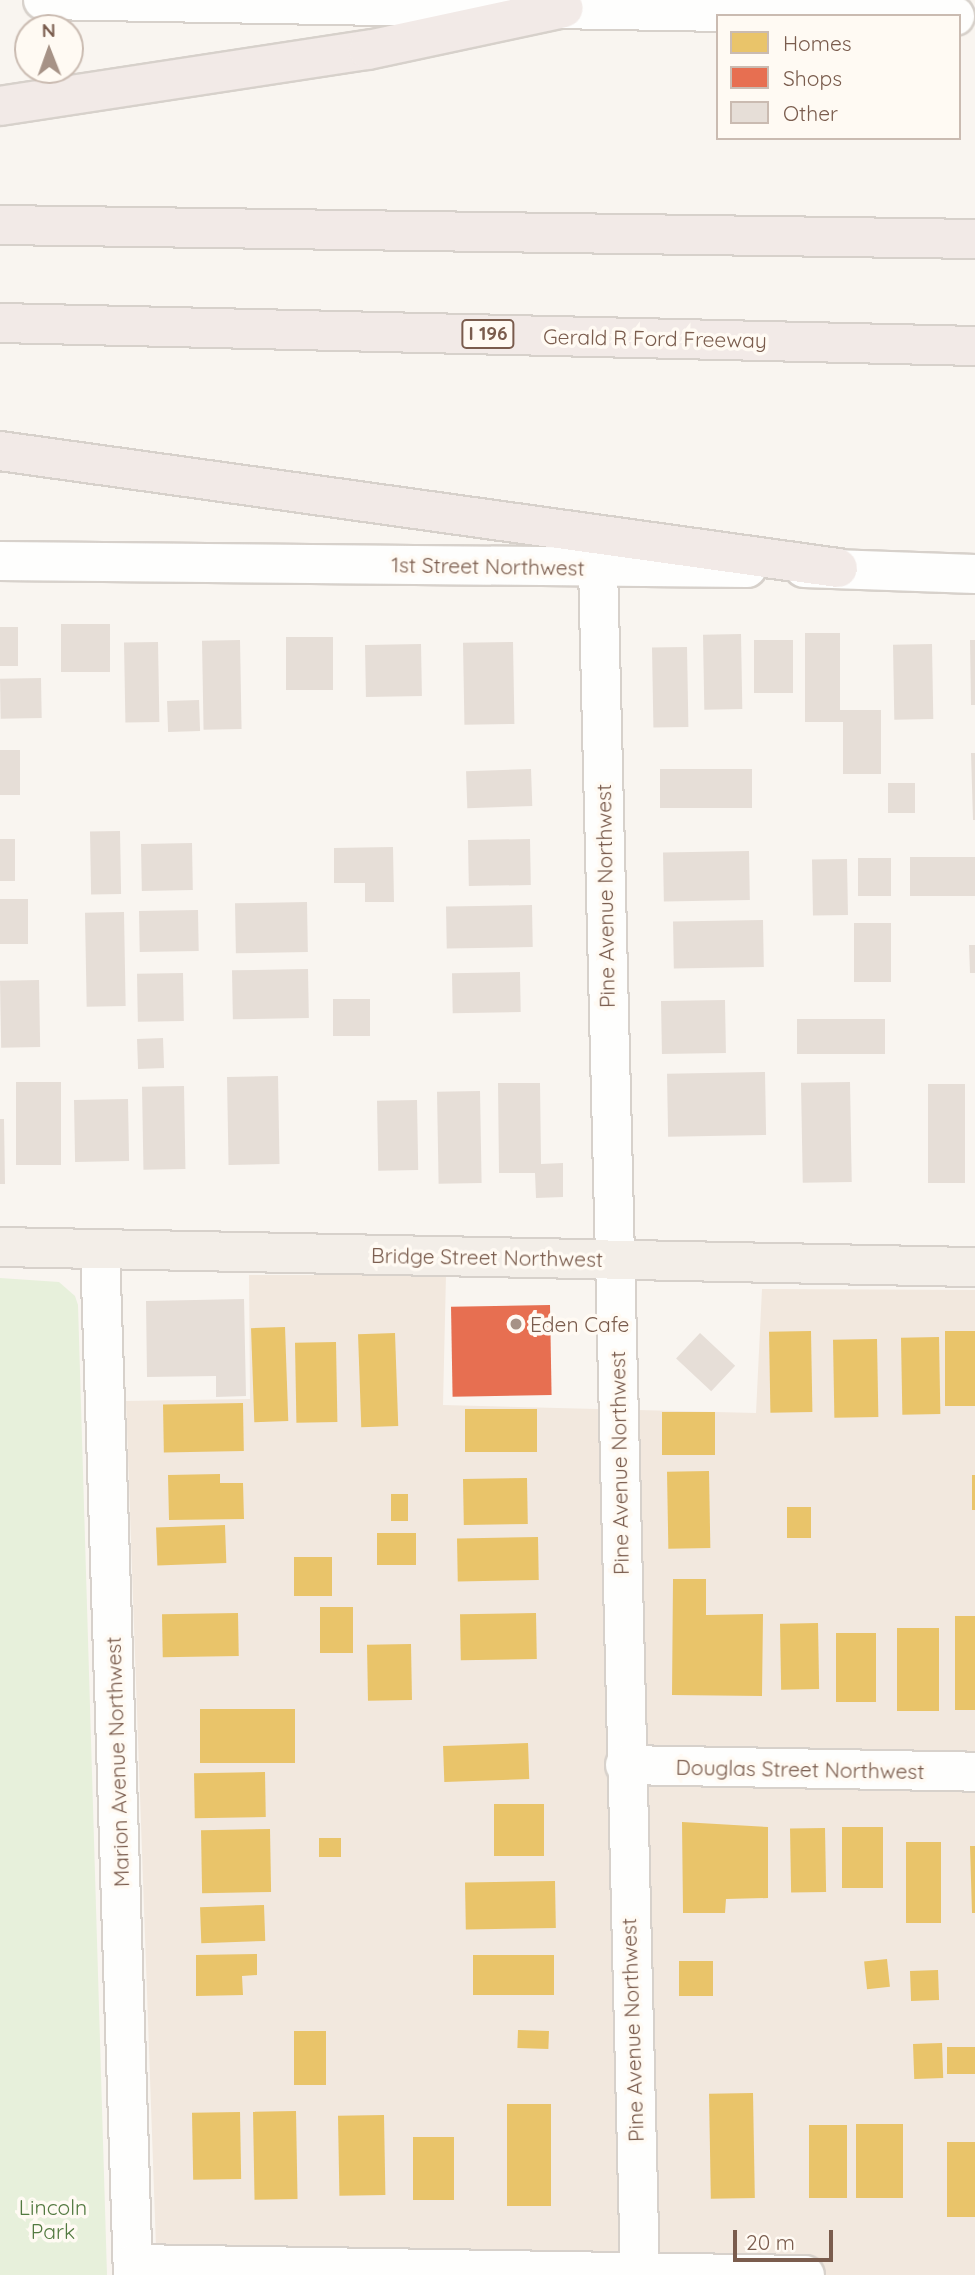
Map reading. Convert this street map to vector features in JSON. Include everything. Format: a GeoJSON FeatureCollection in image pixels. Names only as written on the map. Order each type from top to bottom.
{"type":"FeatureCollection","features":[{"type":"Feature","properties":{"kind":"highway"},"geometry":{"type":"LineString","coordinates":[[0,106],[368,50],[564,4]]}},
{"type":"Feature","properties":{"kind":"highway"},"geometry":{"type":"LineString","coordinates":[[0,225],[975,239]]}},
{"type":"Feature","properties":{"kind":"highway","name":"Gerald R Ford Freeway"},"geometry":{"type":"LineString","coordinates":[[0,323],[975,346]]}},
{"type":"Feature","properties":{"kind":"highway"},"geometry":{"type":"LineString","coordinates":[[0,451],[838,568]]}},
{"type":"Feature","properties":{"kind":"main road","name":"Bridge Street Northwest"},"geometry":{"type":"LineString","coordinates":[[0,1247],[975,1267]]}},
{"type":"Feature","properties":{"kind":"street"},"geometry":{"type":"LineString","coordinates":[[43,0],[564,4],[892,14]]}},
{"type":"Feature","properties":{"kind":"street","name":"1st Street Northwest"},"geometry":{"type":"LineString","coordinates":[[0,561],[838,568],[975,574]]}},
{"type":"Feature","properties":{"kind":"street","name":"Pine Avenue Northwest"},"geometry":{"type":"LineString","coordinates":[[598,567],[625,1765],[640,2273]]}},
{"type":"Feature","properties":{"kind":"street","name":"Marion Avenue Northwest"},"geometry":{"type":"LineString","coordinates":[[100,1250],[133,2269]]}},
{"type":"Feature","properties":{"kind":"street","name":"Douglas Street Northwest"},"geometry":{"type":"LineString","coordinates":[[625,1765],[975,1772]]}},
{"type":"Feature","properties":{"kind":"street"},"geometry":{"type":"LineString","coordinates":[[133,2269],[805,2275]]}},
{"type":"Feature","properties":{"kind":"shaded area"},"geometry":{"type":"Polygon","coordinates":[[[249,1275],[446,1275],[443,1405],[756,1413],[762,1289],[975,1290],[975,2275],[157,2275],[126,1401],[250,1399],[249,1275]]]}},
{"type":"Feature","properties":{"kind":"green space","name":"Lincoln Park"},"geometry":{"type":"Polygon","coordinates":[[[0,1278],[59,1282],[75,1296],[78,1305],[107,2275],[0,2275],[0,1278]]]}},
{"type":"Feature","properties":{"kind":"building: Homes"},"geometry":{"type":"Polygon","coordinates":[[[285,1327],[288,1421],[254,1422],[251,1328],[285,1327]]]}},
{"type":"Feature","properties":{"kind":"building: Homes"},"geometry":{"type":"Polygon","coordinates":[[[811,1331],[812,1412],[770,1413],[769,1332],[811,1331]]]}},
{"type":"Feature","properties":{"kind":"building: Homes"},"geometry":{"type":"Polygon","coordinates":[[[945,1331],[975,1331],[975,1406],[945,1406],[945,1331]]]}},
{"type":"Feature","properties":{"kind":"building: Homes"},"geometry":{"type":"Polygon","coordinates":[[[395,1333],[398,1426],[361,1427],[358,1334],[395,1333]]]}},
{"type":"Feature","properties":{"kind":"building: Homes"},"geometry":{"type":"Polygon","coordinates":[[[939,1337],[940,1414],[902,1415],[901,1338],[939,1337]]]}},
{"type":"Feature","properties":{"kind":"building: Homes"},"geometry":{"type":"Polygon","coordinates":[[[877,1339],[878,1417],[834,1418],[833,1340],[877,1339]]]}},
{"type":"Feature","properties":{"kind":"building: Homes"},"geometry":{"type":"Polygon","coordinates":[[[336,1342],[337,1422],[296,1423],[295,1343],[336,1342]]]}},
{"type":"Feature","properties":{"kind":"building: Homes"},"geometry":{"type":"Polygon","coordinates":[[[243,1403],[244,1451],[164,1452],[163,1404],[243,1403]]]}},
{"type":"Feature","properties":{"kind":"building: Homes"},"geometry":{"type":"Polygon","coordinates":[[[465,1409],[537,1409],[537,1452],[465,1452],[465,1409]]]}},
{"type":"Feature","properties":{"kind":"building: Homes"},"geometry":{"type":"Polygon","coordinates":[[[662,1412],[715,1412],[715,1455],[662,1455],[662,1412]]]}},
{"type":"Feature","properties":{"kind":"building: Homes"},"geometry":{"type":"Polygon","coordinates":[[[709,1471],[710,1548],[668,1549],[667,1472],[709,1471]]]}},
{"type":"Feature","properties":{"kind":"building: Homes"},"geometry":{"type":"Polygon","coordinates":[[[220,1474],[220,1483],[243,1483],[244,1519],[169,1520],[168,1475],[220,1474]]]}},
{"type":"Feature","properties":{"kind":"building: Homes"},"geometry":{"type":"Polygon","coordinates":[[[972,1475],[975,1475],[975,1510],[972,1510],[972,1475]]]}},
{"type":"Feature","properties":{"kind":"building: Homes"},"geometry":{"type":"Polygon","coordinates":[[[527,1478],[528,1524],[464,1525],[463,1479],[527,1478]]]}},
{"type":"Feature","properties":{"kind":"building: Homes"},"geometry":{"type":"Polygon","coordinates":[[[391,1494],[408,1494],[408,1521],[391,1521],[391,1494]]]}},
{"type":"Feature","properties":{"kind":"building: Homes"},"geometry":{"type":"Polygon","coordinates":[[[787,1507],[811,1507],[811,1538],[787,1538],[787,1507]]]}},
{"type":"Feature","properties":{"kind":"building: Homes"},"geometry":{"type":"Polygon","coordinates":[[[225,1525],[226,1563],[157,1565],[156,1527],[225,1525]]]}},
{"type":"Feature","properties":{"kind":"building: Homes"},"geometry":{"type":"Polygon","coordinates":[[[377,1533],[416,1533],[416,1565],[377,1565],[377,1533]]]}},
{"type":"Feature","properties":{"kind":"building: Homes"},"geometry":{"type":"Polygon","coordinates":[[[538,1537],[539,1580],[458,1581],[457,1538],[538,1537]]]}},
{"type":"Feature","properties":{"kind":"building: Homes"},"geometry":{"type":"Polygon","coordinates":[[[294,1557],[332,1557],[332,1596],[294,1596],[294,1557]]]}},
{"type":"Feature","properties":{"kind":"building: Homes"},"geometry":{"type":"Polygon","coordinates":[[[673,1579],[706,1579],[706,1615],[763,1614],[762,1696],[672,1695],[673,1579]]]}},
{"type":"Feature","properties":{"kind":"building: Homes"},"geometry":{"type":"Polygon","coordinates":[[[320,1607],[353,1607],[353,1653],[320,1653],[320,1607]]]}},
{"type":"Feature","properties":{"kind":"building: Homes"},"geometry":{"type":"Polygon","coordinates":[[[238,1613],[239,1656],[163,1657],[162,1614],[238,1613]]]}},
{"type":"Feature","properties":{"kind":"building: Homes"},"geometry":{"type":"Polygon","coordinates":[[[536,1613],[537,1659],[461,1660],[460,1614],[536,1613]]]}},
{"type":"Feature","properties":{"kind":"building: Homes"},"geometry":{"type":"Polygon","coordinates":[[[955,1616],[975,1616],[975,1710],[955,1710],[955,1616]]]}},
{"type":"Feature","properties":{"kind":"building: Homes"},"geometry":{"type":"Polygon","coordinates":[[[818,1623],[819,1689],[781,1690],[780,1624],[818,1623]]]}},
{"type":"Feature","properties":{"kind":"building: Homes"},"geometry":{"type":"Polygon","coordinates":[[[897,1628],[939,1628],[939,1711],[897,1711],[897,1628]]]}},
{"type":"Feature","properties":{"kind":"building: Homes"},"geometry":{"type":"Polygon","coordinates":[[[836,1633],[876,1633],[876,1702],[836,1702],[836,1633]]]}},
{"type":"Feature","properties":{"kind":"building: Homes"},"geometry":{"type":"Polygon","coordinates":[[[411,1644],[412,1700],[368,1701],[367,1645],[411,1644]]]}},
{"type":"Feature","properties":{"kind":"building: Homes"},"geometry":{"type":"Polygon","coordinates":[[[200,1709],[295,1709],[295,1763],[200,1763],[200,1709]]]}},
{"type":"Feature","properties":{"kind":"building: Homes"},"geometry":{"type":"Polygon","coordinates":[[[528,1743],[529,1779],[444,1782],[443,1746],[528,1743]]]}},
{"type":"Feature","properties":{"kind":"building: Homes"},"geometry":{"type":"Polygon","coordinates":[[[265,1772],[266,1817],[195,1818],[194,1773],[265,1772]]]}},
{"type":"Feature","properties":{"kind":"building: Homes"},"geometry":{"type":"Polygon","coordinates":[[[494,1804],[544,1804],[544,1856],[494,1856],[494,1804]]]}},
{"type":"Feature","properties":{"kind":"building: Homes"},"geometry":{"type":"Polygon","coordinates":[[[682,1822],[768,1827],[768,1898],[726,1899],[725,1913],[683,1913],[682,1822]]]}},
{"type":"Feature","properties":{"kind":"building: Homes"},"geometry":{"type":"Polygon","coordinates":[[[842,1827],[883,1827],[883,1888],[842,1888],[842,1827]]]}},
{"type":"Feature","properties":{"kind":"building: Homes"},"geometry":{"type":"Polygon","coordinates":[[[825,1828],[826,1892],[791,1893],[790,1829],[825,1828]]]}},
{"type":"Feature","properties":{"kind":"building: Homes"},"geometry":{"type":"Polygon","coordinates":[[[270,1829],[271,1892],[202,1893],[201,1830],[270,1829]]]}},
{"type":"Feature","properties":{"kind":"building: Homes"},"geometry":{"type":"Polygon","coordinates":[[[319,1838],[341,1838],[341,1857],[319,1857],[319,1838]]]}},
{"type":"Feature","properties":{"kind":"building: Homes"},"geometry":{"type":"Polygon","coordinates":[[[906,1842],[941,1842],[941,1923],[906,1923],[906,1842]]]}},
{"type":"Feature","properties":{"kind":"building: Homes"},"geometry":{"type":"Polygon","coordinates":[[[970,1846],[975,1846],[975,1913],[972,1913],[970,1846]]]}},
{"type":"Feature","properties":{"kind":"building: Homes"},"geometry":{"type":"Polygon","coordinates":[[[555,1881],[556,1928],[466,1930],[465,1883],[555,1881]]]}},
{"type":"Feature","properties":{"kind":"building: Homes"},"geometry":{"type":"Polygon","coordinates":[[[264,1905],[265,1941],[201,1943],[200,1907],[264,1905]]]}},
{"type":"Feature","properties":{"kind":"building: Homes"},"geometry":{"type":"Polygon","coordinates":[[[257,1954],[257,1975],[242,1976],[243,1995],[196,1996],[196,1955],[257,1954]]]}},
{"type":"Feature","properties":{"kind":"building: Homes"},"geometry":{"type":"Polygon","coordinates":[[[473,1955],[554,1955],[554,1995],[473,1995],[473,1955]]]}},
{"type":"Feature","properties":{"kind":"building: Homes"},"geometry":{"type":"Polygon","coordinates":[[[887,1959],[890,1987],[867,1989],[864,1961],[887,1959]]]}},
{"type":"Feature","properties":{"kind":"building: Homes"},"geometry":{"type":"Polygon","coordinates":[[[679,1961],[713,1961],[713,1996],[679,1996],[679,1961]]]}},
{"type":"Feature","properties":{"kind":"building: Homes"},"geometry":{"type":"Polygon","coordinates":[[[938,1970],[939,2000],[911,2001],[910,1971],[938,1970]]]}},
{"type":"Feature","properties":{"kind":"building: Homes"},"geometry":{"type":"Polygon","coordinates":[[[518,2030],[549,2031],[548,2049],[517,2048],[518,2030]]]}},
{"type":"Feature","properties":{"kind":"building: Homes"},"geometry":{"type":"Polygon","coordinates":[[[294,2031],[326,2031],[326,2085],[294,2085],[294,2031]]]}},
{"type":"Feature","properties":{"kind":"building: Homes"},"geometry":{"type":"Polygon","coordinates":[[[942,2043],[943,2078],[914,2079],[913,2044],[942,2043]]]}},
{"type":"Feature","properties":{"kind":"building: Homes"},"geometry":{"type":"Polygon","coordinates":[[[947,2047],[975,2047],[975,2074],[947,2074],[947,2047]]]}},
{"type":"Feature","properties":{"kind":"building: Homes"},"geometry":{"type":"Polygon","coordinates":[[[753,2093],[755,2198],[711,2199],[709,2094],[753,2093]]]}},
{"type":"Feature","properties":{"kind":"building: Homes"},"geometry":{"type":"Polygon","coordinates":[[[507,2104],[551,2104],[551,2206],[507,2206],[507,2104]]]}},
{"type":"Feature","properties":{"kind":"building: Homes"},"geometry":{"type":"Polygon","coordinates":[[[296,2111],[298,2199],[255,2200],[253,2112],[296,2111]]]}},
{"type":"Feature","properties":{"kind":"building: Homes"},"geometry":{"type":"Polygon","coordinates":[[[240,2112],[241,2179],[193,2180],[192,2113],[240,2112]]]}},
{"type":"Feature","properties":{"kind":"building: Homes"},"geometry":{"type":"Polygon","coordinates":[[[384,2115],[385,2195],[339,2196],[338,2116],[384,2115]]]}},
{"type":"Feature","properties":{"kind":"building: Homes"},"geometry":{"type":"Polygon","coordinates":[[[856,2124],[903,2124],[903,2198],[856,2198],[856,2124]]]}},
{"type":"Feature","properties":{"kind":"building: Homes"},"geometry":{"type":"Polygon","coordinates":[[[809,2125],[847,2125],[847,2198],[809,2198],[809,2125]]]}},
{"type":"Feature","properties":{"kind":"building: Homes"},"geometry":{"type":"Polygon","coordinates":[[[413,2137],[454,2137],[454,2200],[413,2200],[413,2137]]]}},
{"type":"Feature","properties":{"kind":"building: Homes"},"geometry":{"type":"Polygon","coordinates":[[[947,2142],[975,2142],[975,2217],[947,2217],[947,2142]]]}},
{"type":"Feature","properties":{"kind":"building: Shops"},"geometry":{"type":"Polygon","coordinates":[[[550,1305],[552,1395],[453,1397],[451,1307],[550,1305]]]}},
{"type":"Feature","properties":{"kind":"building: Other"},"geometry":{"type":"Polygon","coordinates":[[[61,624],[110,624],[110,672],[61,672],[61,624]]]}},
{"type":"Feature","properties":{"kind":"building: Other"},"geometry":{"type":"Polygon","coordinates":[[[0,627],[18,627],[18,666],[0,666],[0,627]]]}},
{"type":"Feature","properties":{"kind":"building: Other"},"geometry":{"type":"Polygon","coordinates":[[[805,633],[840,633],[840,710],[881,710],[881,774],[843,774],[843,722],[805,722],[805,633]]]}},
{"type":"Feature","properties":{"kind":"building: Other"},"geometry":{"type":"Polygon","coordinates":[[[741,634],[742,709],[704,710],[703,635],[741,634]]]}},
{"type":"Feature","properties":{"kind":"building: Other"},"geometry":{"type":"Polygon","coordinates":[[[286,637],[333,637],[333,690],[286,690],[286,637]]]}},
{"type":"Feature","properties":{"kind":"building: Other"},"geometry":{"type":"Polygon","coordinates":[[[240,640],[242,729],[204,730],[202,641],[240,640]]]}},
{"type":"Feature","properties":{"kind":"building: Other"},"geometry":{"type":"Polygon","coordinates":[[[754,640],[793,640],[793,693],[754,693],[754,640]]]}},
{"type":"Feature","properties":{"kind":"building: Other"},"geometry":{"type":"Polygon","coordinates":[[[970,640],[975,640],[975,705],[971,705],[970,640]]]}},
{"type":"Feature","properties":{"kind":"building: Other"},"geometry":{"type":"Polygon","coordinates":[[[158,642],[159,722],[125,723],[124,643],[158,642]]]}},
{"type":"Feature","properties":{"kind":"building: Other"},"geometry":{"type":"Polygon","coordinates":[[[513,642],[514,724],[464,725],[463,643],[513,642]]]}},
{"type":"Feature","properties":{"kind":"building: Other"},"geometry":{"type":"Polygon","coordinates":[[[421,644],[422,696],[366,697],[365,645],[421,644]]]}},
{"type":"Feature","properties":{"kind":"building: Other"},"geometry":{"type":"Polygon","coordinates":[[[932,644],[933,719],[894,720],[893,645],[932,644]]]}},
{"type":"Feature","properties":{"kind":"building: Other"},"geometry":{"type":"Polygon","coordinates":[[[687,647],[688,727],[653,728],[652,648],[687,647]]]}},
{"type":"Feature","properties":{"kind":"building: Other"},"geometry":{"type":"Polygon","coordinates":[[[41,678],[42,718],[1,719],[0,679],[41,678]]]}},
{"type":"Feature","properties":{"kind":"building: Other"},"geometry":{"type":"Polygon","coordinates":[[[199,700],[200,731],[168,732],[167,701],[199,700]]]}},
{"type":"Feature","properties":{"kind":"building: Other"},"geometry":{"type":"Polygon","coordinates":[[[0,750],[20,750],[20,795],[0,795],[0,750]]]}},
{"type":"Feature","properties":{"kind":"building: Other"},"geometry":{"type":"Polygon","coordinates":[[[971,753],[975,753],[975,820],[973,820],[971,753]]]}},
{"type":"Feature","properties":{"kind":"building: Other"},"geometry":{"type":"Polygon","coordinates":[[[531,769],[532,806],[467,808],[466,771],[531,769]]]}},
{"type":"Feature","properties":{"kind":"building: Other"},"geometry":{"type":"Polygon","coordinates":[[[660,769],[752,769],[752,808],[660,808],[660,769]]]}},
{"type":"Feature","properties":{"kind":"building: Other"},"geometry":{"type":"Polygon","coordinates":[[[888,783],[915,783],[915,813],[888,813],[888,783]]]}},
{"type":"Feature","properties":{"kind":"building: Other"},"geometry":{"type":"Polygon","coordinates":[[[120,831],[121,894],[91,895],[90,832],[120,831]]]}},
{"type":"Feature","properties":{"kind":"building: Other"},"geometry":{"type":"Polygon","coordinates":[[[0,839],[15,839],[15,881],[0,881],[0,839]]]}},
{"type":"Feature","properties":{"kind":"building: Other"},"geometry":{"type":"Polygon","coordinates":[[[530,839],[531,885],[469,886],[468,840],[530,839]]]}},
{"type":"Feature","properties":{"kind":"building: Other"},"geometry":{"type":"Polygon","coordinates":[[[192,843],[193,890],[142,891],[141,844],[192,843]]]}},
{"type":"Feature","properties":{"kind":"building: Other"},"geometry":{"type":"Polygon","coordinates":[[[393,847],[394,902],[365,902],[365,883],[334,883],[334,848],[393,847]]]}},
{"type":"Feature","properties":{"kind":"building: Other"},"geometry":{"type":"Polygon","coordinates":[[[749,851],[750,900],[664,901],[663,853],[749,851]]]}},
{"type":"Feature","properties":{"kind":"building: Other"},"geometry":{"type":"Polygon","coordinates":[[[910,857],[975,857],[975,896],[910,896],[910,857]]]}},
{"type":"Feature","properties":{"kind":"building: Other"},"geometry":{"type":"Polygon","coordinates":[[[858,858],[891,858],[891,896],[858,896],[858,858]]]}},
{"type":"Feature","properties":{"kind":"building: Other"},"geometry":{"type":"Polygon","coordinates":[[[847,859],[848,915],[813,916],[812,860],[847,859]]]}},
{"type":"Feature","properties":{"kind":"building: Other"},"geometry":{"type":"Polygon","coordinates":[[[0,899],[28,899],[28,944],[0,944],[0,899]]]}},
{"type":"Feature","properties":{"kind":"building: Other"},"geometry":{"type":"Polygon","coordinates":[[[307,902],[308,952],[236,953],[235,903],[307,902]]]}},
{"type":"Feature","properties":{"kind":"building: Other"},"geometry":{"type":"Polygon","coordinates":[[[532,905],[533,947],[447,948],[446,907],[532,905]]]}},
{"type":"Feature","properties":{"kind":"building: Other"},"geometry":{"type":"Polygon","coordinates":[[[198,910],[199,951],[140,952],[139,911],[198,910]]]}},
{"type":"Feature","properties":{"kind":"building: Other"},"geometry":{"type":"Polygon","coordinates":[[[124,912],[126,1006],[87,1007],[85,913],[124,912]]]}},
{"type":"Feature","properties":{"kind":"building: Other"},"geometry":{"type":"Polygon","coordinates":[[[763,920],[764,967],[674,969],[673,922],[763,920]]]}},
{"type":"Feature","properties":{"kind":"building: Other"},"geometry":{"type":"Polygon","coordinates":[[[854,923],[891,923],[891,982],[854,982],[854,923]]]}},
{"type":"Feature","properties":{"kind":"building: Other"},"geometry":{"type":"Polygon","coordinates":[[[969,945],[975,945],[975,973],[970,973],[969,945]]]}},
{"type":"Feature","properties":{"kind":"building: Other"},"geometry":{"type":"Polygon","coordinates":[[[308,969],[309,1018],[233,1019],[232,970],[308,969]]]}},
{"type":"Feature","properties":{"kind":"building: Other"},"geometry":{"type":"Polygon","coordinates":[[[520,972],[521,1012],[453,1013],[452,973],[520,972]]]}},
{"type":"Feature","properties":{"kind":"building: Other"},"geometry":{"type":"Polygon","coordinates":[[[183,973],[184,1021],[138,1022],[137,974],[183,973]]]}},
{"type":"Feature","properties":{"kind":"building: Other"},"geometry":{"type":"Polygon","coordinates":[[[39,980],[40,1047],[1,1048],[0,981],[39,980]]]}},
{"type":"Feature","properties":{"kind":"building: Other"},"geometry":{"type":"Polygon","coordinates":[[[333,999],[370,999],[370,1036],[333,1036],[333,999]]]}},
{"type":"Feature","properties":{"kind":"building: Other"},"geometry":{"type":"Polygon","coordinates":[[[725,1000],[726,1053],[662,1054],[661,1001],[725,1000]]]}},
{"type":"Feature","properties":{"kind":"building: Other"},"geometry":{"type":"Polygon","coordinates":[[[797,1019],[885,1019],[885,1054],[797,1054],[797,1019]]]}},
{"type":"Feature","properties":{"kind":"building: Other"},"geometry":{"type":"Polygon","coordinates":[[[163,1038],[164,1068],[138,1069],[137,1039],[163,1038]]]}},
{"type":"Feature","properties":{"kind":"building: Other"},"geometry":{"type":"Polygon","coordinates":[[[765,1072],[766,1135],[668,1137],[667,1074],[765,1072]]]}},
{"type":"Feature","properties":{"kind":"building: Other"},"geometry":{"type":"Polygon","coordinates":[[[278,1076],[280,1164],[229,1165],[227,1077],[278,1076]]]}},
{"type":"Feature","properties":{"kind":"building: Other"},"geometry":{"type":"Polygon","coordinates":[[[16,1082],[61,1082],[61,1165],[16,1165],[16,1082]]]}},
{"type":"Feature","properties":{"kind":"building: Other"},"geometry":{"type":"Polygon","coordinates":[[[850,1082],[852,1182],[803,1183],[801,1083],[850,1082]]]}},
{"type":"Feature","properties":{"kind":"building: Other"},"geometry":{"type":"Polygon","coordinates":[[[498,1083],[540,1083],[541,1164],[563,1163],[563,1197],[536,1198],[535,1173],[499,1173],[498,1083]]]}},
{"type":"Feature","properties":{"kind":"building: Other"},"geometry":{"type":"Polygon","coordinates":[[[928,1084],[965,1084],[965,1183],[928,1183],[928,1084]]]}},
{"type":"Feature","properties":{"kind":"building: Other"},"geometry":{"type":"Polygon","coordinates":[[[184,1086],[185,1169],[143,1170],[142,1087],[184,1086]]]}},
{"type":"Feature","properties":{"kind":"building: Other"},"geometry":{"type":"Polygon","coordinates":[[[480,1091],[482,1183],[439,1184],[437,1092],[480,1091]]]}},
{"type":"Feature","properties":{"kind":"building: Other"},"geometry":{"type":"Polygon","coordinates":[[[128,1099],[129,1161],[75,1162],[74,1100],[128,1099]]]}},
{"type":"Feature","properties":{"kind":"building: Other"},"geometry":{"type":"Polygon","coordinates":[[[417,1100],[418,1170],[378,1171],[377,1101],[417,1100]]]}},
{"type":"Feature","properties":{"kind":"building: Other"},"geometry":{"type":"Polygon","coordinates":[[[0,1119],[4,1119],[5,1184],[0,1184],[0,1119]]]}},
{"type":"Feature","properties":{"kind":"building: Other"},"geometry":{"type":"Polygon","coordinates":[[[244,1299],[246,1396],[216,1397],[216,1376],[147,1377],[146,1301],[244,1299]]]}},
{"type":"Feature","properties":{"kind":"building: Other"},"geometry":{"type":"Polygon","coordinates":[[[700,1333],[735,1366],[711,1391],[676,1359],[700,1333]]]}},
{"type":"Feature","properties":{"kind":"place","name":"Eden Cafe"},"geometry":{"type":"Point","coordinates":[516,1324]}}]}
